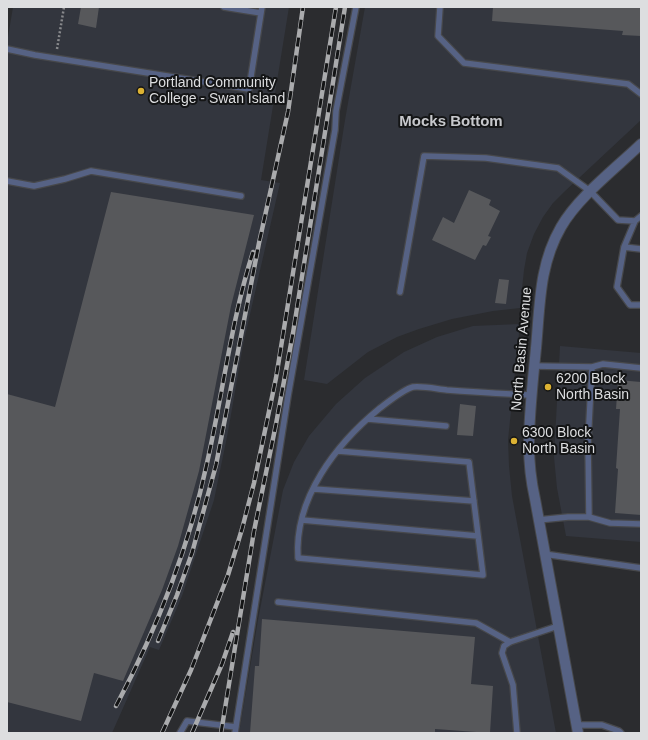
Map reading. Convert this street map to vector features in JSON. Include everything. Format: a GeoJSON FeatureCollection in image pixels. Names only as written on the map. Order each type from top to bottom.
{"type":"FeatureCollection","features":[{"type":"Feature","properties":{"kind":"street","name":"North Basin Avenue"},"geometry":{"type":"LineString","coordinates":[[577,729],[538,520],[529,456],[534,366],[541,287],[545,261],[555,238],[569,214],[641,144]]}},
{"type":"Feature","properties":{"kind":"lane"},"geometry":{"type":"LineString","coordinates":[[7,48],[56,58],[249,89],[262,10],[224,7]]}},
{"type":"Feature","properties":{"kind":"lane"},"geometry":{"type":"LineString","coordinates":[[180,733],[187,721],[235,730],[288,396],[335,130],[337,104],[356,7]]}},
{"type":"Feature","properties":{"kind":"lane"},"geometry":{"type":"LineString","coordinates":[[440,7],[438,36],[464,63],[628,84],[641,94]]}},
{"type":"Feature","properties":{"kind":"lane"},"geometry":{"type":"LineString","coordinates":[[400,292],[424,156],[486,158],[558,168],[590,192],[618,220],[635,221]]}},
{"type":"Feature","properties":{"kind":"lane"},"geometry":{"type":"LineString","coordinates":[[7,181],[34,186],[91,171],[241,196]]}},
{"type":"Feature","properties":{"kind":"lane"},"geometry":{"type":"LineString","coordinates":[[641,216],[635,221],[624,247],[618,288],[630,305],[641,306]]}},
{"type":"Feature","properties":{"kind":"lane"},"geometry":{"type":"LineString","coordinates":[[624,247],[641,248]]}},
{"type":"Feature","properties":{"kind":"lane"},"geometry":{"type":"LineString","coordinates":[[534,366],[592,368],[603,364],[641,368]]}},
{"type":"Feature","properties":{"kind":"lane"},"geometry":{"type":"LineString","coordinates":[[589,517],[588,442],[592,368]]}},
{"type":"Feature","properties":{"kind":"lane"},"geometry":{"type":"LineString","coordinates":[[338,451],[469,462],[483,575],[298,558],[297,545],[308,498],[324,470],[346,440],[394,397],[413,387],[532,396]]}},
{"type":"Feature","properties":{"kind":"lane"},"geometry":{"type":"LineString","coordinates":[[368,419],[446,426]]}},
{"type":"Feature","properties":{"kind":"lane"},"geometry":{"type":"LineString","coordinates":[[314,489],[474,500]]}},
{"type":"Feature","properties":{"kind":"lane"},"geometry":{"type":"LineString","coordinates":[[538,520],[568,517],[589,517],[610,522],[641,524]]}},
{"type":"Feature","properties":{"kind":"lane"},"geometry":{"type":"LineString","coordinates":[[302,520],[478,536]]}},
{"type":"Feature","properties":{"kind":"lane"},"geometry":{"type":"LineString","coordinates":[[544,554],[641,568]]}},
{"type":"Feature","properties":{"kind":"lane"},"geometry":{"type":"LineString","coordinates":[[278,602],[476,622],[510,642]]}},
{"type":"Feature","properties":{"kind":"lane"},"geometry":{"type":"LineString","coordinates":[[517,733],[513,684],[502,653],[504,646],[510,642],[558,626]]}},
{"type":"Feature","properties":{"kind":"lane"},"geometry":{"type":"LineString","coordinates":[[577,729],[602,725],[621,733]]}},
{"type":"Feature","properties":{"kind":"path"},"geometry":{"type":"LineString","coordinates":[[56,58],[64,7]]}},
{"type":"Feature","properties":{"kind":"shaded area"},"geometry":{"type":"Polygon","coordinates":[[[13,7],[289,7],[261,180],[280,183],[243,345],[228,432],[214,500],[182,596],[159,650],[150,647],[112,733],[7,733],[7,43],[13,7]]]}},
{"type":"Feature","properties":{"kind":"shaded area"},"geometry":{"type":"Polygon","coordinates":[[[365,7],[641,7],[641,120],[564,192],[553,203],[543,217],[534,234],[527,253],[520,308],[493,311],[452,319],[397,337],[368,352],[327,384],[304,380],[345,120],[365,7]]]}},
{"type":"Feature","properties":{"kind":"shaded area"},"geometry":{"type":"Polygon","coordinates":[[[520,324],[508,440],[509,466],[512,496],[556,733],[239,733],[258,620],[283,490],[294,462],[309,436],[336,404],[365,378],[404,352],[437,337],[473,326],[520,324]]]}},
{"type":"Feature","properties":{"kind":"shaded area"},"geometry":{"type":"Polygon","coordinates":[[[560,346],[641,353],[641,542],[566,536],[557,488],[554,457],[560,346]]]}},
{"type":"Feature","properties":{"kind":"building"},"geometry":{"type":"Polygon","coordinates":[[[81,7],[99,7],[96,28],[78,24],[81,7]]]}},
{"type":"Feature","properties":{"kind":"building"},"geometry":{"type":"Polygon","coordinates":[[[493,7],[641,7],[641,36],[622,35],[623,31],[492,21],[493,7]]]}},
{"type":"Feature","properties":{"kind":"building"},"geometry":{"type":"Polygon","coordinates":[[[469,190],[491,200],[489,205],[500,211],[488,236],[491,237],[486,246],[483,245],[475,260],[432,240],[443,217],[454,223],[469,190]]]}},
{"type":"Feature","properties":{"kind":"building"},"geometry":{"type":"Polygon","coordinates":[[[111,192],[254,215],[231,306],[199,471],[178,546],[162,590],[123,681],[94,673],[81,721],[7,702],[7,394],[55,407],[111,192]]]}},
{"type":"Feature","properties":{"kind":"building"},"geometry":{"type":"Polygon","coordinates":[[[499,279],[509,280],[506,304],[495,303],[499,279]]]}},
{"type":"Feature","properties":{"kind":"building"},"geometry":{"type":"Polygon","coordinates":[[[618,380],[641,382],[641,515],[615,513],[620,409],[616,409],[618,380]]]}},
{"type":"Feature","properties":{"kind":"building"},"geometry":{"type":"Polygon","coordinates":[[[460,404],[476,406],[473,436],[457,435],[460,404]]]}},
{"type":"Feature","properties":{"kind":"building"},"geometry":{"type":"Polygon","coordinates":[[[262,619],[475,637],[471,684],[493,686],[490,733],[435,729],[435,733],[250,733],[255,666],[259,666],[262,619]]]}},
{"type":"Feature","properties":{"kind":"railway"},"geometry":{"type":"LineString","coordinates":[[158,641],[192,553],[216,465],[259,243],[288,112],[303,7]]}},
{"type":"Feature","properties":{"kind":"railway"},"geometry":{"type":"LineString","coordinates":[[162,733],[191,670],[228,575],[254,483],[276,378],[336,7]]}},
{"type":"Feature","properties":{"kind":"railway"},"geometry":{"type":"LineString","coordinates":[[221,733],[254,531],[293,333],[345,7]]}},
{"type":"Feature","properties":{"kind":"railway"},"geometry":{"type":"LineString","coordinates":[[116,706],[158,617],[191,526],[213,437],[239,304],[253,252]]}},
{"type":"Feature","properties":{"kind":"railway"},"geometry":{"type":"LineString","coordinates":[[192,733],[222,664],[233,632]]}},
{"type":"Feature","properties":{"kind":"place","name":"Portland Community College - Swan Island"},"geometry":{"type":"Point","coordinates":[141,91]}},
{"type":"Feature","properties":{"kind":"place","name":"6200 Block North Basin"},"geometry":{"type":"Point","coordinates":[548,387]}},
{"type":"Feature","properties":{"kind":"place","name":"6300 Block North Basin"},"geometry":{"type":"Point","coordinates":[514,441]}},
{"type":"Feature","properties":{"kind":"district","name":"Mocks Bottom"},"geometry":{"type":"Point","coordinates":[451,122]}}]}
